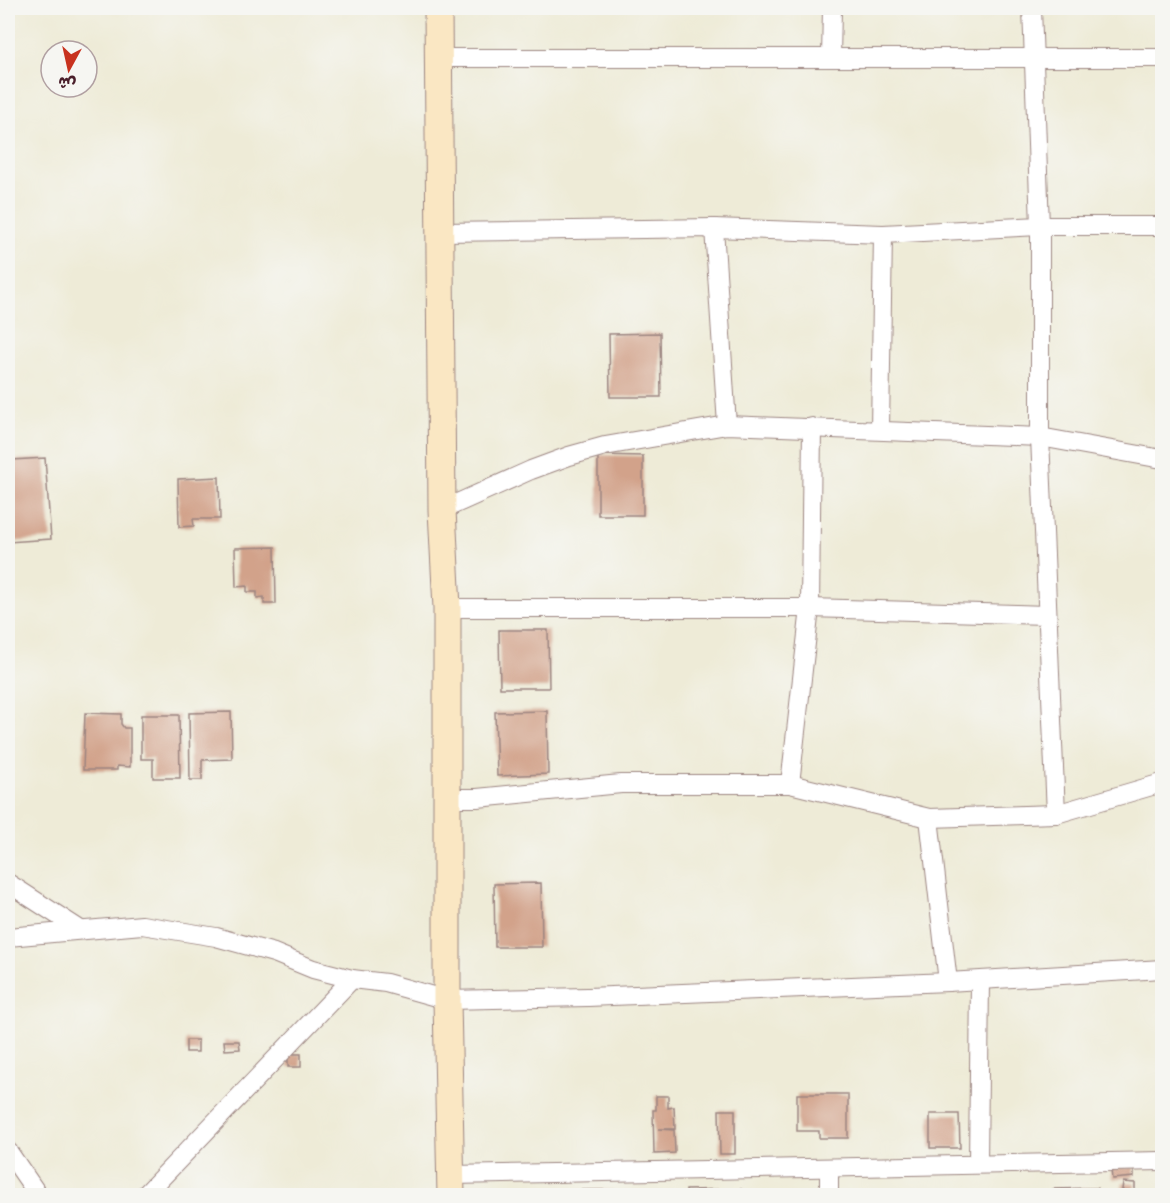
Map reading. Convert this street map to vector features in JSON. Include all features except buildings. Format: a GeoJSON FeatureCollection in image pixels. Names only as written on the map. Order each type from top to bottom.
{"type":"FeatureCollection","features":[{"type":"Feature","properties":{"kind":"street"},"geometry":{"type":"LineString","coordinates":[[438,8],[442,510],[447,608],[447,1000],[451,1185],[829,1168],[1162,1161]]}},
{"type":"Feature","properties":{"kind":"street"},"geometry":{"type":"LineString","coordinates":[[831,58],[832,8]]}},
{"type":"Feature","properties":{"kind":"street"},"geometry":{"type":"LineString","coordinates":[[1032,8],[1040,226],[1040,437],[1056,814]]}},
{"type":"Feature","properties":{"kind":"street"},"geometry":{"type":"LineString","coordinates":[[440,58],[1162,58]]}},
{"type":"Feature","properties":{"kind":"street"},"geometry":{"type":"LineString","coordinates":[[441,232],[714,228],[883,234],[1040,226],[1162,226]]}},
{"type":"Feature","properties":{"kind":"street"},"geometry":{"type":"LineString","coordinates":[[714,228],[727,425]]}},
{"type":"Feature","properties":{"kind":"street"},"geometry":{"type":"LineString","coordinates":[[880,430],[883,234]]}},
{"type":"Feature","properties":{"kind":"street"},"geometry":{"type":"LineString","coordinates":[[442,510],[531,470],[569,456],[605,446],[727,425],[1040,437],[1162,459]]}},
{"type":"Feature","properties":{"kind":"street"},"geometry":{"type":"LineString","coordinates":[[790,784],[810,608],[812,427]]}},
{"type":"Feature","properties":{"kind":"street"},"geometry":{"type":"LineString","coordinates":[[447,608],[810,608],[1047,615]]}},
{"type":"Feature","properties":{"kind":"street"},"geometry":{"type":"LineString","coordinates":[[446,798],[477,798],[621,784],[790,784],[929,818],[1056,814],[1162,783]]}},
{"type":"Feature","properties":{"kind":"street"},"geometry":{"type":"LineString","coordinates":[[929,818],[948,982]]}},
{"type":"Feature","properties":{"kind":"street"},"geometry":{"type":"LineString","coordinates":[[8,883],[79,929]]}},
{"type":"Feature","properties":{"kind":"street"},"geometry":{"type":"LineString","coordinates":[[8,937],[79,929],[142,926],[216,937],[274,952],[313,969],[352,979],[386,983],[447,1000],[588,997],[980,981],[1162,969]]}},
{"type":"Feature","properties":{"kind":"street"},"geometry":{"type":"LineString","coordinates":[[144,1196],[352,979]]}},
{"type":"Feature","properties":{"kind":"street"},"geometry":{"type":"LineString","coordinates":[[978,1164],[980,981]]}},
{"type":"Feature","properties":{"kind":"street"},"geometry":{"type":"LineString","coordinates":[[8,1151],[39,1196]]}},
{"type":"Feature","properties":{"kind":"street"},"geometry":{"type":"LineString","coordinates":[[829,1168],[829,1196]]}}]}
